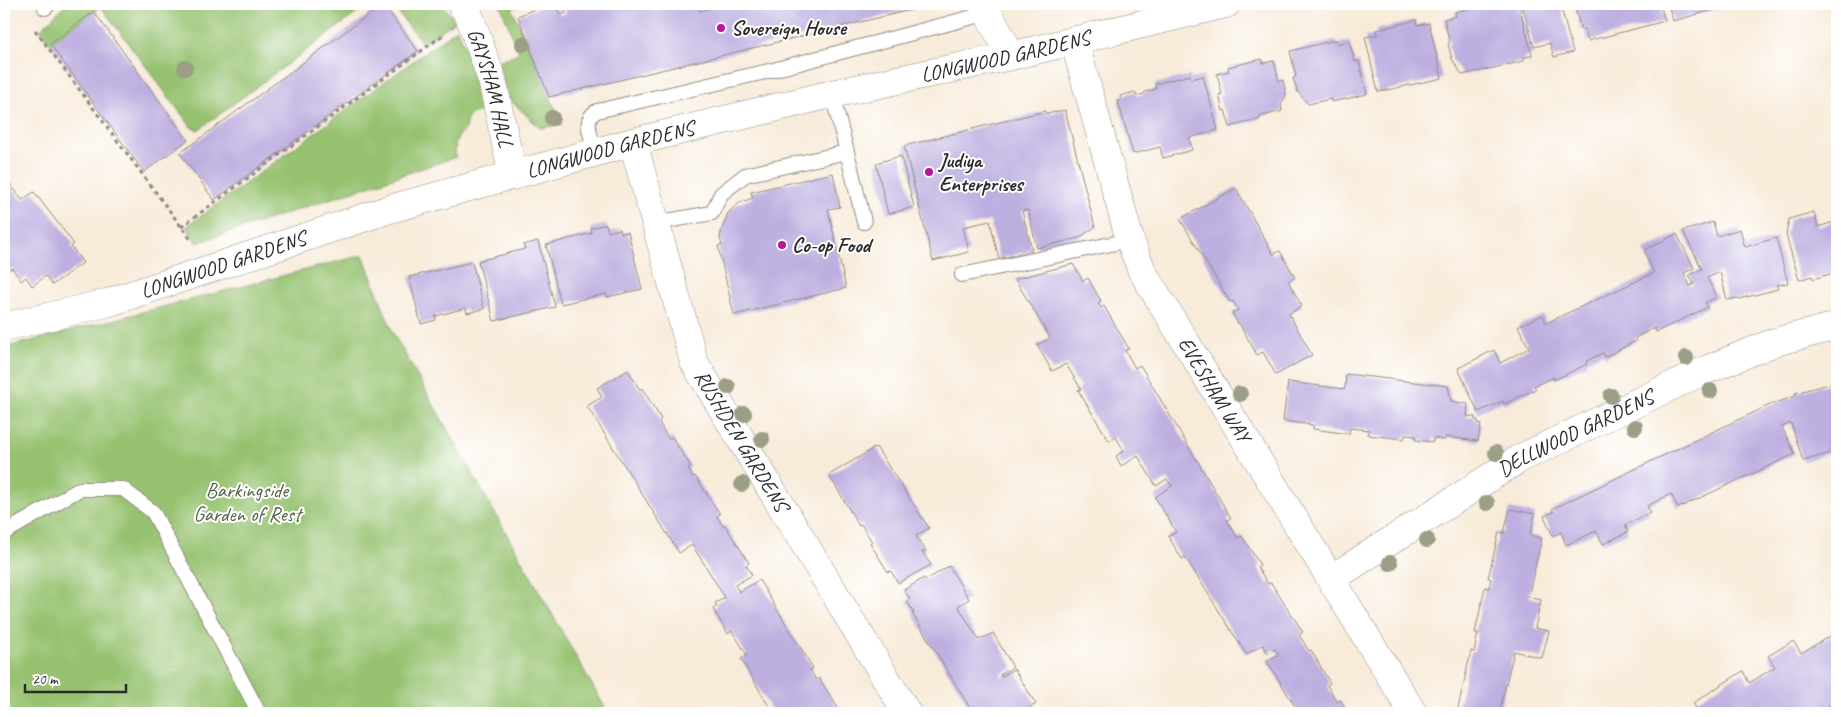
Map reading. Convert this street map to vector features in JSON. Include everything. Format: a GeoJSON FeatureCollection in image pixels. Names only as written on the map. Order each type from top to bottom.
{"type":"FeatureCollection","features":[{"type":"Feature","properties":{"kind":"street","name":"LONGWOOD GARDENS"},"geometry":{"type":"LineString","coordinates":[[4,326],[107,303],[390,209],[633,142],[832,94],[1010,56],[1226,4]]}},
{"type":"Feature","properties":{"kind":"street"},"geometry":{"type":"LineString","coordinates":[[986,8],[1010,56]]}},
{"type":"Feature","properties":{"kind":"street","name":"GAYSHAM HALL"},"geometry":{"type":"LineString","coordinates":[[465,10],[492,80],[513,176]]}},
{"type":"Feature","properties":{"kind":"street","name":"EVESHAM WAY"},"geometry":{"type":"LineString","coordinates":[[1074,40],[1130,240],[1142,272],[1413,713]]}},
{"type":"Feature","properties":{"kind":"street","name":"RUSHDEN GARDENS"},"geometry":{"type":"LineString","coordinates":[[633,142],[694,362],[908,713]]}},
{"type":"Feature","properties":{"kind":"street","name":"DELLWOOD GARDENS"},"geometry":{"type":"LineString","coordinates":[[1332,579],[1518,460],[1701,372],[1775,342],[1837,326]]}},
{"type":"Feature","properties":{"kind":"lane"},"geometry":{"type":"LineString","coordinates":[[596,152],[587,123],[590,115],[597,111],[773,70],[986,8]]}},
{"type":"Feature","properties":{"kind":"lane"},"geometry":{"type":"LineString","coordinates":[[832,94],[864,222]]}},
{"type":"Feature","properties":{"kind":"lane"},"geometry":{"type":"LineString","coordinates":[[656,224],[712,213],[722,194],[745,175],[847,152]]}},
{"type":"Feature","properties":{"kind":"lane"},"geometry":{"type":"LineString","coordinates":[[962,276],[1130,240]]}},
{"type":"Feature","properties":{"kind":"lane"},"geometry":{"type":"LineString","coordinates":[[4,533],[80,489],[123,488],[153,512],[259,713]]}},
{"type":"Feature","properties":{"kind":"path"},"geometry":{"type":"LineString","coordinates":[[47,6],[34,30],[212,268]]}},
{"type":"Feature","properties":{"kind":"path"},"geometry":{"type":"LineString","coordinates":[[181,227],[465,10]]}},
{"type":"Feature","properties":{"kind":"green space"},"geometry":{"type":"Polygon","coordinates":[[[66,4],[94,4],[98,9],[50,44],[40,30],[66,4]]]}},
{"type":"Feature","properties":{"kind":"green space"},"geometry":{"type":"Polygon","coordinates":[[[99,4],[369,4],[198,130],[192,128],[99,4]]]}},
{"type":"Feature","properties":{"kind":"green space"},"geometry":{"type":"Polygon","coordinates":[[[387,4],[442,4],[455,21],[423,44],[392,5],[387,4]]]}},
{"type":"Feature","properties":{"kind":"green space"},"geometry":{"type":"Polygon","coordinates":[[[500,4],[516,4],[517,6],[512,9],[562,124],[540,128],[508,98],[498,61],[519,53],[500,4]]]}},
{"type":"Feature","properties":{"kind":"green space"},"geometry":{"type":"Polygon","coordinates":[[[457,29],[467,51],[482,111],[472,114],[466,122],[465,130],[456,142],[456,157],[197,243],[186,227],[457,29]]]}},
{"type":"Feature","properties":{"kind":"green space","name":"Barkingside Garden of Rest"},"geometry":{"type":"Polygon","coordinates":[[[363,255],[393,333],[608,713],[4,713],[4,348],[363,255]]]}},
{"type":"Feature","properties":{"kind":"building"},"geometry":{"type":"Polygon","coordinates":[[[383,4],[418,51],[214,200],[180,153],[383,4]]]}},
{"type":"Feature","properties":{"kind":"building"},"geometry":{"type":"Polygon","coordinates":[[[547,4],[555,4],[560,15],[566,13],[563,4],[620,4],[621,7],[637,4],[698,4],[700,11],[728,4],[925,4],[923,7],[549,97],[518,16],[547,4]]]}},
{"type":"Feature","properties":{"kind":"building"},"geometry":{"type":"Polygon","coordinates":[[[1485,4],[1493,4],[1493,6],[1519,4],[1532,55],[1523,58],[1524,61],[1462,75],[1452,59],[1444,19],[1456,16],[1455,12],[1485,4]]]}},
{"type":"Feature","properties":{"kind":"building"},"geometry":{"type":"Polygon","coordinates":[[[1522,4],[1560,4],[1573,52],[1554,57],[1550,43],[1534,47],[1522,4]]]}},
{"type":"Feature","properties":{"kind":"building"},"geometry":{"type":"Polygon","coordinates":[[[1574,4],[1660,4],[1665,21],[1588,41],[1585,29],[1581,30],[1574,4]]]}},
{"type":"Feature","properties":{"kind":"building"},"geometry":{"type":"Polygon","coordinates":[[[1668,4],[1735,4],[1673,21],[1668,4]]]}},
{"type":"Feature","properties":{"kind":"building"},"geometry":{"type":"Polygon","coordinates":[[[94,12],[188,140],[144,172],[50,44],[94,12]]]}},
{"type":"Feature","properties":{"kind":"building"},"geometry":{"type":"Polygon","coordinates":[[[1416,20],[1417,25],[1429,23],[1442,78],[1378,92],[1365,37],[1377,35],[1376,30],[1416,20]]]}},
{"type":"Feature","properties":{"kind":"building"},"geometry":{"type":"Polygon","coordinates":[[[1336,40],[1337,44],[1349,41],[1355,62],[1359,61],[1367,94],[1332,102],[1331,99],[1308,104],[1297,91],[1293,78],[1296,77],[1290,51],[1336,40]]]}},
{"type":"Feature","properties":{"kind":"building"},"geometry":{"type":"Polygon","coordinates":[[[1262,59],[1263,63],[1274,61],[1279,81],[1283,80],[1286,95],[1281,105],[1282,111],[1230,127],[1219,95],[1222,94],[1217,74],[1229,71],[1228,67],[1262,59]]]}},
{"type":"Feature","properties":{"kind":"building"},"geometry":{"type":"Polygon","coordinates":[[[1190,75],[1191,79],[1203,76],[1218,130],[1189,138],[1192,150],[1163,158],[1160,147],[1133,154],[1118,101],[1121,100],[1120,96],[1135,92],[1137,96],[1144,94],[1156,89],[1155,84],[1190,75]]]}},
{"type":"Feature","properties":{"kind":"building"},"geometry":{"type":"Polygon","coordinates":[[[1065,110],[1095,227],[1079,238],[1037,248],[1028,210],[1022,211],[1032,250],[999,259],[990,221],[963,227],[969,252],[933,261],[904,146],[1045,111],[1046,114],[1065,110]]]}},
{"type":"Feature","properties":{"kind":"building"},"geometry":{"type":"Polygon","coordinates":[[[901,156],[914,207],[888,214],[876,163],[901,156]]]}},
{"type":"Feature","properties":{"kind":"building"},"geometry":{"type":"Polygon","coordinates":[[[833,173],[840,207],[828,209],[846,288],[734,315],[718,246],[722,245],[720,238],[728,213],[739,203],[753,198],[751,192],[833,173]]]}},
{"type":"Feature","properties":{"kind":"building"},"geometry":{"type":"Polygon","coordinates":[[[4,175],[22,200],[34,192],[74,244],[71,246],[83,263],[52,285],[46,276],[32,286],[26,277],[21,281],[12,268],[9,270],[4,262],[4,175]]]}},
{"type":"Feature","properties":{"kind":"building"},"geometry":{"type":"Polygon","coordinates":[[[1236,188],[1273,254],[1280,251],[1295,277],[1288,281],[1302,306],[1289,314],[1312,355],[1276,375],[1263,352],[1257,355],[1232,313],[1238,310],[1233,301],[1230,302],[1180,219],[1236,188]]]}},
{"type":"Feature","properties":{"kind":"building"},"geometry":{"type":"Polygon","coordinates":[[[1814,212],[1818,227],[1837,221],[1837,272],[1813,279],[1812,276],[1799,280],[1786,235],[1789,219],[1814,212]]]}},
{"type":"Feature","properties":{"kind":"building"},"geometry":{"type":"Polygon","coordinates":[[[1713,222],[1717,236],[1740,229],[1745,247],[1776,238],[1788,283],[1777,285],[1778,289],[1739,299],[1727,300],[1720,272],[1707,278],[1717,297],[1705,303],[1708,307],[1656,332],[1654,328],[1635,338],[1636,341],[1605,357],[1603,353],[1586,361],[1587,364],[1554,380],[1554,377],[1534,386],[1536,389],[1504,404],[1503,401],[1478,412],[1458,368],[1494,350],[1500,363],[1529,348],[1518,326],[1543,315],[1546,323],[1654,273],[1644,250],[1677,234],[1694,268],[1684,273],[1690,286],[1694,284],[1689,275],[1702,269],[1683,231],[1713,222]]]}},
{"type":"Feature","properties":{"kind":"building"},"geometry":{"type":"Polygon","coordinates":[[[606,224],[608,232],[620,229],[621,233],[628,232],[642,289],[607,297],[606,294],[561,304],[546,245],[592,233],[591,228],[606,224]]]}},
{"type":"Feature","properties":{"kind":"building"},"geometry":{"type":"Polygon","coordinates":[[[538,241],[555,307],[494,321],[478,261],[525,249],[523,245],[538,241]]]}},
{"type":"Feature","properties":{"kind":"building"},"geometry":{"type":"Polygon","coordinates":[[[472,262],[484,309],[467,313],[466,308],[435,316],[436,320],[421,324],[409,277],[472,262]]]}},
{"type":"Feature","properties":{"kind":"building"},"geometry":{"type":"Polygon","coordinates":[[[1073,264],[1083,281],[1088,278],[1101,301],[1098,303],[1101,308],[1104,306],[1129,349],[1125,350],[1135,368],[1140,365],[1231,518],[1227,520],[1238,538],[1242,536],[1260,565],[1257,567],[1268,584],[1271,583],[1303,632],[1299,635],[1309,651],[1311,650],[1330,683],[1327,685],[1337,702],[1340,700],[1348,713],[1299,713],[1267,661],[1279,654],[1275,649],[1268,653],[1263,645],[1246,654],[1185,557],[1182,559],[1168,536],[1176,532],[1155,497],[1172,486],[1167,479],[1156,486],[1138,456],[1121,466],[1116,456],[1124,451],[1116,437],[1109,441],[1078,390],[1081,389],[1066,364],[1052,371],[1037,345],[1050,338],[1015,279],[1073,264]]]}},
{"type":"Feature","properties":{"kind":"building"},"geometry":{"type":"Polygon","coordinates":[[[628,370],[640,390],[642,388],[661,419],[659,421],[663,430],[669,439],[672,437],[691,467],[688,469],[693,477],[695,476],[720,514],[717,516],[723,526],[725,525],[749,563],[746,565],[752,575],[735,585],[739,592],[759,580],[813,668],[810,670],[816,680],[819,678],[841,713],[774,713],[770,708],[741,659],[747,655],[732,631],[728,634],[713,609],[717,606],[715,603],[725,598],[692,545],[679,553],[587,406],[602,397],[597,388],[628,370]]]}},
{"type":"Feature","properties":{"kind":"building"},"geometry":{"type":"Polygon","coordinates":[[[1346,374],[1448,386],[1451,401],[1468,404],[1467,416],[1475,417],[1475,420],[1478,420],[1478,423],[1481,424],[1478,441],[1445,437],[1445,440],[1433,438],[1433,442],[1415,440],[1416,436],[1405,435],[1404,439],[1368,435],[1369,430],[1350,428],[1349,434],[1313,429],[1313,425],[1283,421],[1288,382],[1345,389],[1346,374]]]}},
{"type":"Feature","properties":{"kind":"building"},"geometry":{"type":"Polygon","coordinates":[[[1833,383],[1834,386],[1837,385],[1837,451],[1803,461],[1791,423],[1782,427],[1795,454],[1678,508],[1671,494],[1647,506],[1650,513],[1625,525],[1628,532],[1603,544],[1596,531],[1566,545],[1561,532],[1553,536],[1544,516],[1554,512],[1552,509],[1772,404],[1796,396],[1795,393],[1833,383]]]}},
{"type":"Feature","properties":{"kind":"building"},"geometry":{"type":"Polygon","coordinates":[[[876,447],[929,528],[916,536],[926,551],[922,552],[931,565],[898,583],[891,571],[888,572],[870,543],[872,542],[861,524],[859,526],[829,475],[876,447]]]}},
{"type":"Feature","properties":{"kind":"building"},"geometry":{"type":"Polygon","coordinates":[[[1510,509],[1535,514],[1530,535],[1542,538],[1528,597],[1541,600],[1535,628],[1549,631],[1542,658],[1514,651],[1499,713],[1457,713],[1471,651],[1474,652],[1478,633],[1475,633],[1485,587],[1489,588],[1491,579],[1488,578],[1499,532],[1504,533],[1510,509]]]}},
{"type":"Feature","properties":{"kind":"building"},"geometry":{"type":"Polygon","coordinates":[[[949,566],[969,599],[958,606],[979,640],[993,633],[1013,667],[1000,675],[1001,677],[1014,669],[1036,704],[1029,708],[1032,713],[973,713],[912,613],[914,613],[907,601],[910,599],[904,590],[924,578],[926,580],[949,566]]]}},
{"type":"Feature","properties":{"kind":"building"},"geometry":{"type":"Polygon","coordinates":[[[1830,636],[1837,649],[1837,707],[1834,709],[1832,704],[1823,709],[1825,713],[1699,713],[1693,703],[1743,671],[1749,683],[1775,667],[1768,656],[1793,641],[1801,653],[1830,636]]]}},
{"type":"Feature","properties":{"kind":"place","name":"Sovereign House"},"geometry":{"type":"Point","coordinates":[721,28]}},
{"type":"Feature","properties":{"kind":"place","name":"Judiya Enterprises"},"geometry":{"type":"Point","coordinates":[929,172]}},
{"type":"Feature","properties":{"kind":"place","name":"Co-op Food"},"geometry":{"type":"Point","coordinates":[782,245]}}]}
